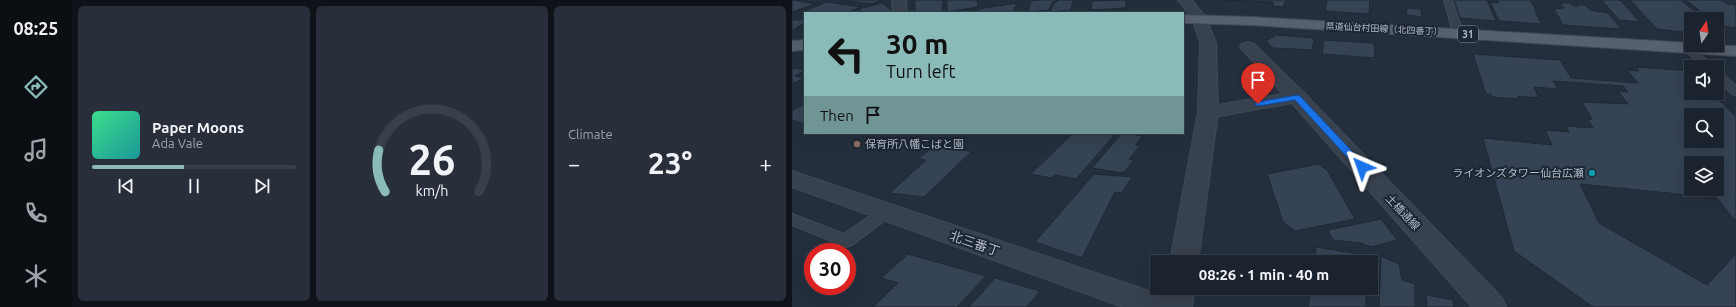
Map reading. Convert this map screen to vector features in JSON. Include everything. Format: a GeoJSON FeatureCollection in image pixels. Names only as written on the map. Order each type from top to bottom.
{"type":"FeatureCollection","features":[{"type":"Feature","properties":{"kind":"main road","name":"県道仙台村田線（北四番丁）"},"geometry":{"type":"LineString","coordinates":[[1191,19],[1458,33],[1684,48]]}},
{"type":"Feature","properties":{"kind":"main road"},"geometry":{"type":"LineString","coordinates":[[792,46],[804,45]]}},
{"type":"Feature","properties":{"kind":"main road","name":"県道仙台村田線（北四番丁）"},"geometry":{"type":"LineString","coordinates":[[1724,50],[1736,51]]}},
{"type":"Feature","properties":{"kind":"street"},"geometry":{"type":"LineString","coordinates":[[899,0],[900,12]]}},
{"type":"Feature","properties":{"kind":"street"},"geometry":{"type":"LineString","coordinates":[[1185,0],[1191,19],[1208,43],[1208,112],[1185,255]]}},
{"type":"Feature","properties":{"kind":"street","name":"土橋通線"},"geometry":{"type":"LineString","coordinates":[[1248,47],[1297,97],[1491,307]]}},
{"type":"Feature","properties":{"kind":"street"},"geometry":{"type":"LineString","coordinates":[[1208,112],[1297,97]]}},
{"type":"Feature","properties":{"kind":"street","name":"北三番丁"},"geometry":{"type":"LineString","coordinates":[[792,179],[1159,307]]}},
{"type":"Feature","properties":{"kind":"street"},"geometry":{"type":"LineString","coordinates":[[1177,307],[1179,295]]}},
{"type":"Feature","properties":{"kind":"lane"},"geometry":{"type":"LineString","coordinates":[[1448,0],[1458,33]]}},
{"type":"Feature","properties":{"kind":"lane"},"geometry":{"type":"LineString","coordinates":[[1692,52],[1701,60]]}},
{"type":"Feature","properties":{"kind":"lane"},"geometry":{"type":"LineString","coordinates":[[1724,81],[1736,92]]}},
{"type":"Feature","properties":{"kind":"lane"},"geometry":{"type":"LineString","coordinates":[[792,219],[846,241],[886,212]]}},
{"type":"Feature","properties":{"kind":"building"},"geometry":{"type":"Polygon","coordinates":[[[792,0],[815,4],[792,12],[792,0]]]}},
{"type":"Feature","properties":{"kind":"building"},"geometry":{"type":"Polygon","coordinates":[[[840,0],[881,0],[872,4],[840,0]]]}},
{"type":"Feature","properties":{"kind":"building"},"geometry":{"type":"Polygon","coordinates":[[[915,0],[943,0],[942,12],[915,12],[915,0]]]}},
{"type":"Feature","properties":{"kind":"building"},"geometry":{"type":"Polygon","coordinates":[[[947,0],[977,0],[978,7],[947,12],[947,0]]]}},
{"type":"Feature","properties":{"kind":"building"},"geometry":{"type":"Polygon","coordinates":[[[1057,0],[1052,3],[1049,10],[1028,12],[1031,1],[1057,0]]]}},
{"type":"Feature","properties":{"kind":"building"},"geometry":{"type":"Polygon","coordinates":[[[1059,0],[1073,0],[1071,10],[1050,12],[1054,3],[1059,0]]]}},
{"type":"Feature","properties":{"kind":"building"},"geometry":{"type":"Polygon","coordinates":[[[1126,0],[1126,8],[1091,10],[1092,1],[1126,0]]]}},
{"type":"Feature","properties":{"kind":"building"},"geometry":{"type":"Polygon","coordinates":[[[1224,0],[1286,0],[1283,7],[1273,6],[1273,2],[1224,0]]]}},
{"type":"Feature","properties":{"kind":"building"},"geometry":{"type":"Polygon","coordinates":[[[1327,0],[1370,0],[1369,14],[1325,11],[1327,0]]]}},
{"type":"Feature","properties":{"kind":"building"},"geometry":{"type":"Polygon","coordinates":[[[1454,0],[1487,0],[1496,21],[1460,18],[1454,0]]]}},
{"type":"Feature","properties":{"kind":"building"},"geometry":{"type":"Polygon","coordinates":[[[1497,0],[1530,0],[1542,24],[1499,21],[1490,2],[1498,3],[1497,0]]]}},
{"type":"Feature","properties":{"kind":"building"},"geometry":{"type":"Polygon","coordinates":[[[1602,0],[1620,0],[1640,22],[1619,20],[1602,0]]]}},
{"type":"Feature","properties":{"kind":"building"},"geometry":{"type":"Polygon","coordinates":[[[1630,0],[1681,0],[1696,12],[1684,12],[1684,32],[1657,29],[1630,0]]]}},
{"type":"Feature","properties":{"kind":"building"},"geometry":{"type":"Polygon","coordinates":[[[1686,0],[1720,0],[1728,4],[1736,5],[1736,28],[1724,26],[1724,12],[1701,12],[1686,0]]]}},
{"type":"Feature","properties":{"kind":"building"},"geometry":{"type":"Polygon","coordinates":[[[827,2],[861,7],[848,12],[800,13],[827,2]]]}},
{"type":"Feature","properties":{"kind":"building"},"geometry":{"type":"Polygon","coordinates":[[[882,3],[893,11],[862,12],[858,9],[882,3]]]}},
{"type":"Feature","properties":{"kind":"building"},"geometry":{"type":"Polygon","coordinates":[[[1017,3],[1012,12],[978,12],[978,9],[1017,3]]]}},
{"type":"Feature","properties":{"kind":"building"},"geometry":{"type":"Polygon","coordinates":[[[1560,3],[1570,3],[1573,6],[1585,5],[1590,10],[1608,13],[1621,29],[1563,25],[1554,9],[1564,8],[1560,3]]]}},
{"type":"Feature","properties":{"kind":"building"},"geometry":{"type":"Polygon","coordinates":[[[1406,8],[1421,9],[1422,17],[1407,15],[1406,8]]]}},
{"type":"Feature","properties":{"kind":"building"},"geometry":{"type":"Polygon","coordinates":[[[792,20],[804,20],[804,23],[792,31],[792,20]]]}},
{"type":"Feature","properties":{"kind":"building"},"geometry":{"type":"Polygon","coordinates":[[[1276,35],[1314,38],[1312,50],[1273,48],[1266,41],[1276,35]]]}},
{"type":"Feature","properties":{"kind":"building"},"geometry":{"type":"Polygon","coordinates":[[[1324,40],[1374,43],[1375,58],[1322,54],[1324,40]]]}},
{"type":"Feature","properties":{"kind":"building","name":"ライオンズタワー仙台広瀬"},"geometry":{"type":"Polygon","coordinates":[[[1473,54],[1560,60],[1571,78],[1638,83],[1627,70],[1639,71],[1636,67],[1684,70],[1684,100],[1720,101],[1736,117],[1736,222],[1717,198],[1697,196],[1724,196],[1724,156],[1684,156],[1684,195],[1580,184],[1599,223],[1707,285],[1736,254],[1736,307],[1593,307],[1514,251],[1483,138],[1552,145],[1545,130],[1569,132],[1566,126],[1593,128],[1588,119],[1592,119],[1582,102],[1628,104],[1618,91],[1628,92],[1623,86],[1553,81],[1558,89],[1534,87],[1539,98],[1518,96],[1519,99],[1492,97],[1491,94],[1486,94],[1473,54]]]}},
{"type":"Feature","properties":{"kind":"building"},"geometry":{"type":"Polygon","coordinates":[[[792,68],[804,70],[795,76],[804,78],[792,84],[792,68]]]}},
{"type":"Feature","properties":{"kind":"building"},"geometry":{"type":"Polygon","coordinates":[[[804,104],[804,124],[792,120],[792,110],[804,104]]]}},
{"type":"Feature","properties":{"kind":"building"},"geometry":{"type":"Polygon","coordinates":[[[1072,134],[1115,134],[1076,179],[1055,175],[1051,178],[1031,174],[1072,134]]]}},
{"type":"Feature","properties":{"kind":"building"},"geometry":{"type":"Polygon","coordinates":[[[1121,134],[1142,136],[1136,145],[1140,146],[1129,159],[1134,160],[1123,173],[1092,168],[1121,134]]]}},
{"type":"Feature","properties":{"kind":"building"},"geometry":{"type":"Polygon","coordinates":[[[933,147],[972,151],[924,197],[890,193],[926,160],[918,159],[933,147]]]}},
{"type":"Feature","properties":{"kind":"building"},"geometry":{"type":"Polygon","coordinates":[[[1318,164],[1327,170],[1355,219],[1295,231],[1283,222],[1267,174],[1318,164]]]}},
{"type":"Feature","properties":{"kind":"building"},"geometry":{"type":"Polygon","coordinates":[[[1094,174],[1132,177],[1122,193],[1115,192],[1082,258],[1035,242],[1094,174]]]}},
{"type":"Feature","properties":{"kind":"building"},"geometry":{"type":"Polygon","coordinates":[[[1381,219],[1397,240],[1371,247],[1361,243],[1333,240],[1328,230],[1381,219]]]}},
{"type":"Feature","properties":{"kind":"building"},"geometry":{"type":"Polygon","coordinates":[[[1316,247],[1366,255],[1315,255],[1316,247]]]}},
{"type":"Feature","properties":{"kind":"building"},"geometry":{"type":"Polygon","coordinates":[[[908,254],[986,276],[957,307],[873,307],[898,283],[881,278],[908,254]]]}},
{"type":"Feature","properties":{"kind":"building"},"geometry":{"type":"Polygon","coordinates":[[[1381,256],[1399,264],[1402,280],[1415,284],[1415,307],[1379,307],[1381,256]]]}},
{"type":"Feature","properties":{"kind":"building"},"geometry":{"type":"Polygon","coordinates":[[[995,278],[1040,291],[1027,307],[969,307],[995,278]]]}},
{"type":"Feature","properties":{"kind":"building"},"geometry":{"type":"Polygon","coordinates":[[[1310,295],[1366,295],[1366,307],[1308,307],[1310,295]]]}},
{"type":"Feature","properties":{"kind":"building"},"geometry":{"type":"Polygon","coordinates":[[[1426,295],[1453,300],[1454,307],[1427,307],[1426,295]]]}},
{"type":"Feature","properties":{"kind":"place","name":"保育所八幡こばと園"},"geometry":{"type":"Point","coordinates":[857,144]}},
{"type":"Feature","properties":{"kind":"place","name":"ライオンズタワー仙台広瀬"},"geometry":{"type":"Point","coordinates":[1592,173]}},
{"type":"Feature","properties":{"kind":"route"},"geometry":{"type":"LineString","coordinates":[[1258,104],[1297,97],[1362,167]]}}]}
